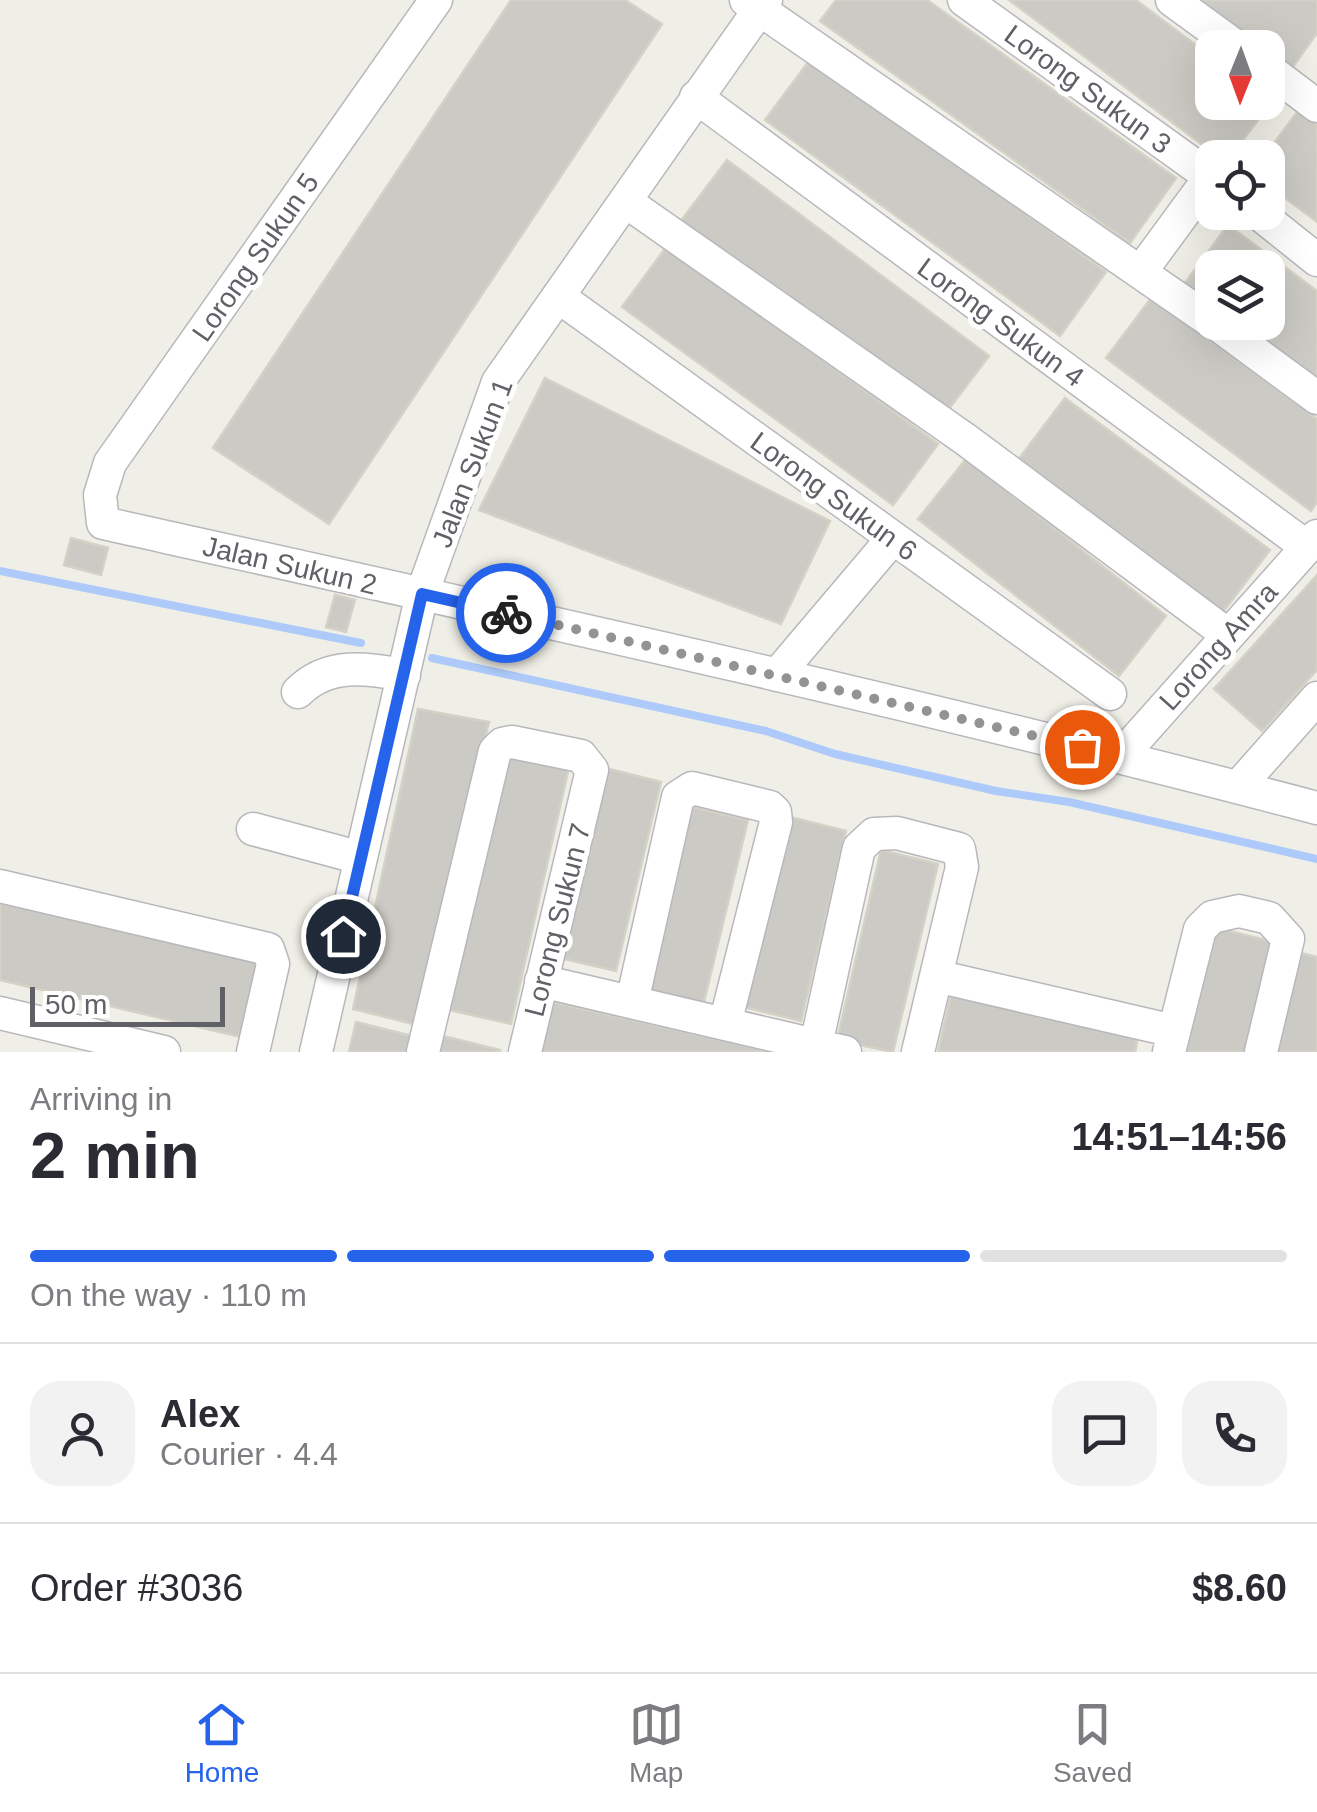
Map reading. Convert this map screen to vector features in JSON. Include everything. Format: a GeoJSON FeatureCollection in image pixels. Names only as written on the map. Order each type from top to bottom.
{"type":"FeatureCollection","features":[{"type":"Feature","properties":{"kind":"street","name":"Lorong Sukun 5"},"geometry":{"type":"LineString","coordinates":[[103,523],[100,495],[110,463],[436,0]]}},
{"type":"Feature","properties":{"kind":"street","name":"Lorong Sukun 3"},"geometry":{"type":"LineString","coordinates":[[964,0],[1195,165]]}},
{"type":"Feature","properties":{"kind":"street"},"geometry":{"type":"LineString","coordinates":[[1172,0],[1213,30]]}},
{"type":"Feature","properties":{"kind":"street"},"geometry":{"type":"LineString","coordinates":[[757,3],[1195,309]]}},
{"type":"Feature","properties":{"kind":"street","name":"Jalan Sukun 1"},"geometry":{"type":"LineString","coordinates":[[316,1052],[422,594],[498,382],[757,3]]}},
{"type":"Feature","properties":{"kind":"street"},"geometry":{"type":"LineString","coordinates":[[1285,78],[1312,92]]}},
{"type":"Feature","properties":{"kind":"street","name":"Lorong Sukun 4"},"geometry":{"type":"LineString","coordinates":[[696,97],[1312,542]]}},
{"type":"Feature","properties":{"kind":"street"},"geometry":{"type":"LineString","coordinates":[[1142,270],[1195,200]]}},
{"type":"Feature","properties":{"kind":"street"},"geometry":{"type":"LineString","coordinates":[[625,201],[965,439],[1228,635]]}},
{"type":"Feature","properties":{"kind":"street"},"geometry":{"type":"LineString","coordinates":[[1280,230],[1317,260]]}},
{"type":"Feature","properties":{"kind":"street","name":"Lorong Sukun 6"},"geometry":{"type":"LineString","coordinates":[[558,297],[1110,694]]}},
{"type":"Feature","properties":{"kind":"street"},"geometry":{"type":"LineString","coordinates":[[1238,340],[1317,398]]}},
{"type":"Feature","properties":{"kind":"street","name":"Jalan Sukun 2"},"geometry":{"type":"LineString","coordinates":[[103,523],[777,675],[1120,756],[1317,808]]}},
{"type":"Feature","properties":{"kind":"street"},"geometry":{"type":"LineString","coordinates":[[777,675],[893,538]]}},
{"type":"Feature","properties":{"kind":"street","name":"Lorong Amra"},"geometry":{"type":"LineString","coordinates":[[1120,756],[1312,542]]}},
{"type":"Feature","properties":{"kind":"street"},"geometry":{"type":"LineString","coordinates":[[298,692],[308,682],[346,669],[404,675]]}},
{"type":"Feature","properties":{"kind":"street"},"geometry":{"type":"LineString","coordinates":[[1238,787],[1317,698]]}},
{"type":"Feature","properties":{"kind":"street","name":"Lorong Sukun 7"},"geometry":{"type":"LineString","coordinates":[[423,1052],[495,752],[502,744],[512,742],[581,756],[592,770],[525,1052]]}},
{"type":"Feature","properties":{"kind":"street"},"geometry":{"type":"LineString","coordinates":[[632,1002],[678,797],[692,788],[770,807],[775,812],[776,822],[725,1024]]}},
{"type":"Feature","properties":{"kind":"street"},"geometry":{"type":"LineString","coordinates":[[253,829],[361,858]]}},
{"type":"Feature","properties":{"kind":"street"},"geometry":{"type":"LineString","coordinates":[[541,981],[830,1049],[859,848],[874,834],[897,833],[959,849],[962,867],[918,1052]]}},
{"type":"Feature","properties":{"kind":"street"},"geometry":{"type":"LineString","coordinates":[[0,886],[268,950],[273,964],[253,1052]]}},
{"type":"Feature","properties":{"kind":"street"},"geometry":{"type":"LineString","coordinates":[[936,976],[1172,1041],[1200,929],[1212,917],[1239,911],[1269,918],[1288,939],[1261,1052]]}},
{"type":"Feature","properties":{"kind":"street"},"geometry":{"type":"LineString","coordinates":[[0,1013],[164,1052]]}},
{"type":"Feature","properties":{"kind":"building"},"geometry":{"type":"Polygon","coordinates":[[[511,0],[625,0],[662,24],[329,524],[213,448],[511,0]]]}},
{"type":"Feature","properties":{"kind":"building"},"geometry":{"type":"Polygon","coordinates":[[[836,0],[927,0],[1176,178],[1130,243],[820,21],[836,0]]]}},
{"type":"Feature","properties":{"kind":"building"},"geometry":{"type":"Polygon","coordinates":[[[1009,0],[1136,0],[1195,44],[1195,120],[1258,120],[1243,140],[1196,140],[1009,0]]]}},
{"type":"Feature","properties":{"kind":"building"},"geometry":{"type":"Polygon","coordinates":[[[1197,0],[1317,0],[1317,33],[1292,68],[1285,63],[1285,30],[1239,30],[1197,0]]]}},
{"type":"Feature","properties":{"kind":"building"},"geometry":{"type":"Polygon","coordinates":[[[812,57],[1106,272],[1060,336],[765,120],[812,57]]]}},
{"type":"Feature","properties":{"kind":"building"},"geometry":{"type":"Polygon","coordinates":[[[1298,111],[1317,125],[1317,222],[1285,198],[1285,140],[1276,140],[1298,111]]]}},
{"type":"Feature","properties":{"kind":"building"},"geometry":{"type":"Polygon","coordinates":[[[727,160],[989,356],[942,418],[680,222],[727,160]]]}},
{"type":"Feature","properties":{"kind":"building"},"geometry":{"type":"Polygon","coordinates":[[[1224,230],[1235,230],[1262,250],[1209,250],[1224,230]]]}},
{"type":"Feature","properties":{"kind":"building"},"geometry":{"type":"Polygon","coordinates":[[[667,246],[938,444],[893,505],[622,307],[667,246]]]}},
{"type":"Feature","properties":{"kind":"building"},"geometry":{"type":"Polygon","coordinates":[[[1285,267],[1317,291],[1317,387],[1254,340],[1285,340],[1285,267]]]}},
{"type":"Feature","properties":{"kind":"building"},"geometry":{"type":"Polygon","coordinates":[[[1195,269],[1195,297],[1182,287],[1195,269]]]}},
{"type":"Feature","properties":{"kind":"building"},"geometry":{"type":"Polygon","coordinates":[[[1152,297],[1195,329],[1195,340],[1210,340],[1317,419],[1317,502],[1311,511],[1106,358],[1152,297]]]}},
{"type":"Feature","properties":{"kind":"building"},"geometry":{"type":"Polygon","coordinates":[[[545,378],[830,521],[781,624],[479,510],[545,378]]]}},
{"type":"Feature","properties":{"kind":"building"},"geometry":{"type":"Polygon","coordinates":[[[1065,398],[1270,550],[1223,612],[1018,460],[1065,398]]]}},
{"type":"Feature","properties":{"kind":"building"},"geometry":{"type":"Polygon","coordinates":[[[966,459],[1166,616],[1119,676],[918,519],[966,459]]]}},
{"type":"Feature","properties":{"kind":"building"},"geometry":{"type":"Polygon","coordinates":[[[71,538],[108,548],[101,575],[64,565],[71,538]]]}},
{"type":"Feature","properties":{"kind":"building"},"geometry":{"type":"Polygon","coordinates":[[[1317,575],[1317,670],[1262,731],[1214,689],[1317,575]]]}},
{"type":"Feature","properties":{"kind":"building"},"geometry":{"type":"Polygon","coordinates":[[[335,595],[355,600],[346,632],[326,627],[335,595]]]}},
{"type":"Feature","properties":{"kind":"building"},"geometry":{"type":"Polygon","coordinates":[[[418,709],[489,722],[417,1025],[353,1009],[418,709]]]}},
{"type":"Feature","properties":{"kind":"building"},"geometry":{"type":"Polygon","coordinates":[[[503,753],[569,767],[511,1024],[445,1009],[503,753]]]}},
{"type":"Feature","properties":{"kind":"building"},"geometry":{"type":"Polygon","coordinates":[[[605,768],[661,782],[616,971],[560,958],[605,768]]]}},
{"type":"Feature","properties":{"kind":"building"},"geometry":{"type":"Polygon","coordinates":[[[691,807],[748,820],[702,1010],[646,997],[691,807]]]}},
{"type":"Feature","properties":{"kind":"building"},"geometry":{"type":"Polygon","coordinates":[[[790,817],[846,831],[801,1021],[744,1007],[790,817]]]}},
{"type":"Feature","properties":{"kind":"building"},"geometry":{"type":"Polygon","coordinates":[[[881,850],[938,864],[893,1052],[837,1040],[881,850]]]}},
{"type":"Feature","properties":{"kind":"building"},"geometry":{"type":"Polygon","coordinates":[[[0,900],[259,960],[241,1037],[0,980],[0,900]]]}},
{"type":"Feature","properties":{"kind":"building"},"geometry":{"type":"Polygon","coordinates":[[[1217,928],[1282,944],[1255,1052],[1186,1052],[1217,928]]]}},
{"type":"Feature","properties":{"kind":"building"},"geometry":{"type":"Polygon","coordinates":[[[1297,952],[1317,957],[1317,1052],[1272,1052],[1297,952]]]}},
{"type":"Feature","properties":{"kind":"building"},"geometry":{"type":"Polygon","coordinates":[[[951,994],[1138,1036],[1135,1052],[938,1052],[951,994]]]}},
{"type":"Feature","properties":{"kind":"building"},"geometry":{"type":"Polygon","coordinates":[[[548,1001],[773,1052],[541,1052],[548,1001]]]}},
{"type":"Feature","properties":{"kind":"building"},"geometry":{"type":"Polygon","coordinates":[[[356,1022],[412,1036],[409,1052],[349,1052],[356,1022]]]}},
{"type":"Feature","properties":{"kind":"building"},"geometry":{"type":"Polygon","coordinates":[[[443,1036],[500,1050],[439,1052],[443,1036]]]}},
{"type":"Feature","properties":{"kind":"waterway"},"geometry":{"type":"LineString","coordinates":[[0,571],[361,643]]}},
{"type":"Feature","properties":{"kind":"waterway"},"geometry":{"type":"LineString","coordinates":[[432,658],[766,731],[835,754],[996,791],[1069,802],[1317,859]]}},
{"type":"Feature","properties":{"kind":"way so far"},"geometry":{"type":"LineString","coordinates":[[506,613],[1082,747]]}},
{"type":"Feature","properties":{"kind":"route"},"geometry":{"type":"LineString","coordinates":[[343,936],[422,594],[506,613]]}}]}
